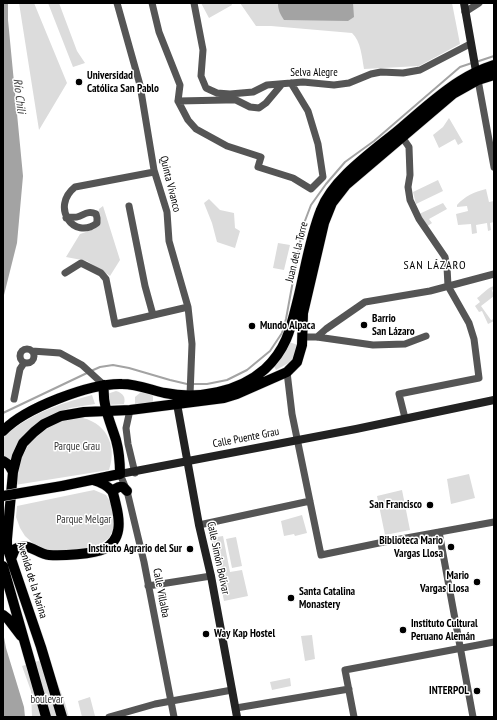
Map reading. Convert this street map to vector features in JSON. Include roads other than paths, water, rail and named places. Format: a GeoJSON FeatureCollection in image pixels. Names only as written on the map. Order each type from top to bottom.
{"type":"FeatureCollection","features":[{"type":"Feature","properties":{"kind":"main road","name":"Juan del la Torre"},"geometry":{"type":"LineString","coordinates":[[130,410],[177,404],[215,396],[237,394],[287,372],[297,362],[300,354],[302,337],[298,320],[317,219],[333,188],[351,170],[449,88],[476,72],[494,65]]}},
{"type":"Feature","properties":{"kind":"main road","name":"Juan del la Torre"},"geometry":{"type":"LineString","coordinates":[[476,72],[494,75]]}},
{"type":"Feature","properties":{"kind":"main road","name":"Juan del la Torre"},"geometry":{"type":"LineString","coordinates":[[104,385],[134,385],[166,393],[190,393],[215,396],[246,382],[265,369],[273,361],[298,320],[325,218],[332,203],[346,185],[453,94],[476,72]]}},
{"type":"Feature","properties":{"kind":"main road"},"geometry":{"type":"LineString","coordinates":[[273,361],[273,370],[277,374],[287,372]]}},
{"type":"Feature","properties":{"kind":"main road"},"geometry":{"type":"LineString","coordinates":[[265,369],[270,369],[272,371],[272,379]]}},
{"type":"Feature","properties":{"kind":"main road"},"geometry":{"type":"LineString","coordinates":[[3,431],[19,418],[32,411],[80,390],[104,385],[103,398],[118,450],[120,474]]}},
{"type":"Feature","properties":{"kind":"main road","name":"Avenida de la Marina"},"geometry":{"type":"LineString","coordinates":[[62,717],[41,647],[7,547],[13,472],[17,456],[23,444],[44,424],[61,416],[84,412],[130,410]]}},
{"type":"Feature","properties":{"kind":"main road"},"geometry":{"type":"LineString","coordinates":[[84,412],[98,417],[107,423],[113,432]]}},
{"type":"Feature","properties":{"kind":"main road"},"geometry":{"type":"LineString","coordinates":[[3,461],[9,465],[13,472]]}},
{"type":"Feature","properties":{"kind":"main road","name":"Calle Puente Grau"},"geometry":{"type":"LineString","coordinates":[[3,496],[120,474]]}},
{"type":"Feature","properties":{"kind":"main road"},"geometry":{"type":"LineString","coordinates":[[11,559],[15,549],[22,546],[29,546],[45,554],[55,555],[93,552],[108,547],[115,538],[119,526],[119,517],[113,493],[106,485],[93,480]]}},
{"type":"Feature","properties":{"kind":"main road"},"geometry":{"type":"LineString","coordinates":[[113,493],[118,487],[123,487],[127,491]]}},
{"type":"Feature","properties":{"kind":"main road"},"geometry":{"type":"LineString","coordinates":[[3,566],[46,717]]}},
{"type":"Feature","properties":{"kind":"main road"},"geometry":{"type":"LineString","coordinates":[[5,617],[22,638],[28,651]]}},
{"type":"Feature","properties":{"kind":"street","name":"Quinta Vivanco"},"geometry":{"type":"LineString","coordinates":[[117,3],[143,100],[154,172],[167,212],[169,241],[188,307],[192,344],[190,393]]}},
{"type":"Feature","properties":{"kind":"street"},"geometry":{"type":"LineString","coordinates":[[152,3],[159,32],[180,85],[178,101],[188,120],[196,129],[227,146],[261,157],[258,167],[293,178],[311,189],[323,177],[318,144],[308,110],[291,83]]}},
{"type":"Feature","properties":{"kind":"street"},"geometry":{"type":"LineString","coordinates":[[194,3],[203,50],[201,76],[206,88],[250,107],[259,108],[266,103],[282,84]]}},
{"type":"Feature","properties":{"kind":"street"},"geometry":{"type":"LineString","coordinates":[[464,3],[470,44],[494,167]]}},
{"type":"Feature","properties":{"kind":"street"},"geometry":{"type":"LineString","coordinates":[[465,12],[479,3]]}},
{"type":"Feature","properties":{"kind":"street","name":"Selva Alegre"},"geometry":{"type":"LineString","coordinates":[[178,101],[228,97],[253,92],[267,85],[304,82],[334,85],[349,83],[371,74],[381,72],[403,73],[420,70],[470,44]]}},
{"type":"Feature","properties":{"kind":"street"},"geometry":{"type":"LineString","coordinates":[[402,137],[409,147],[410,175],[408,187],[410,200],[419,219],[445,257],[448,286],[469,323],[474,339],[479,378],[399,394],[405,418]]}},
{"type":"Feature","properties":{"kind":"street"},"geometry":{"type":"LineString","coordinates":[[66,218],[64,213],[65,197],[75,187],[154,172]]}},
{"type":"Feature","properties":{"kind":"street"},"geometry":{"type":"LineString","coordinates":[[129,206],[145,286],[153,315]]}},
{"type":"Feature","properties":{"kind":"street"},"geometry":{"type":"LineString","coordinates":[[65,273],[81,263],[101,273],[106,279],[115,324],[188,307]]}},
{"type":"Feature","properties":{"kind":"street"},"geometry":{"type":"LineString","coordinates":[[317,338],[326,329],[365,302],[430,291],[494,274]]}},
{"type":"Feature","properties":{"kind":"street"},"geometry":{"type":"LineString","coordinates":[[430,291],[435,282]]}},
{"type":"Feature","properties":{"kind":"street"},"geometry":{"type":"LineString","coordinates":[[302,337],[372,345],[405,344],[426,336]]}},
{"type":"Feature","properties":{"kind":"street"},"geometry":{"type":"LineString","coordinates":[[24,363],[19,357],[21,352],[28,349],[32,351],[60,353],[84,367],[104,385]]}},
{"type":"Feature","properties":{"kind":"street"},"geometry":{"type":"LineString","coordinates":[[24,363],[28,364],[32,361],[34,357],[32,351]]}},
{"type":"Feature","properties":{"kind":"street"},"geometry":{"type":"LineString","coordinates":[[14,399],[20,370],[24,363]]}},
{"type":"Feature","properties":{"kind":"street"},"geometry":{"type":"LineString","coordinates":[[287,372],[289,380],[290,405],[321,555],[494,522]]}},
{"type":"Feature","properties":{"kind":"street","name":"Calle Puente Grau"},"geometry":{"type":"LineString","coordinates":[[120,474],[135,473],[494,400]]}},
{"type":"Feature","properties":{"kind":"street","name":"Calle Simón Bolívar"},"geometry":{"type":"LineString","coordinates":[[177,404],[237,717]]}},
{"type":"Feature","properties":{"kind":"street"},"geometry":{"type":"LineString","coordinates":[[130,410],[126,428],[135,473]]}},
{"type":"Feature","properties":{"kind":"street","name":"Calle Villalba"},"geometry":{"type":"LineString","coordinates":[[120,474],[127,491],[148,586],[174,717]]}},
{"type":"Feature","properties":{"kind":"street"},"geometry":{"type":"LineString","coordinates":[[199,525],[310,501]]}},
{"type":"Feature","properties":{"kind":"street"},"geometry":{"type":"LineString","coordinates":[[439,532],[473,717]]}},
{"type":"Feature","properties":{"kind":"street"},"geometry":{"type":"LineString","coordinates":[[148,586],[211,576]]}},
{"type":"Feature","properties":{"kind":"street"},"geometry":{"type":"LineString","coordinates":[[354,717],[345,670],[494,642]]}},
{"type":"Feature","properties":{"kind":"street"},"geometry":{"type":"LineString","coordinates":[[236,708],[349,689]]}},
{"type":"Feature","properties":{"kind":"street"},"geometry":{"type":"LineString","coordinates":[[109,717],[171,701],[232,690]]}},
{"type":"Feature","properties":{"kind":"waterway"},"geometry":{"type":"LineString","coordinates":[[476,62],[494,56]]}},
{"type":"Feature","properties":{"kind":"waterway"},"geometry":{"type":"LineString","coordinates":[[91,371],[100,367],[113,365],[187,384],[207,384],[227,380],[247,370],[270,351],[282,333],[286,319],[303,226],[311,205],[326,184],[345,162],[374,141],[460,67],[472,63]]}},
{"type":"Feature","properties":{"kind":"waterway"},"geometry":{"type":"LineString","coordinates":[[3,413],[87,373]]}},
{"type":"Feature","properties":{"kind":"place","name":"Universidad Católica San Pablo"},"geometry":{"type":"Point","coordinates":[79,82]}},
{"type":"Feature","properties":{"kind":"place","name":"Barrio San Lázaro"},"geometry":{"type":"Point","coordinates":[364,325]}},
{"type":"Feature","properties":{"kind":"place","name":"Mundo Alpaca"},"geometry":{"type":"Point","coordinates":[252,326]}},
{"type":"Feature","properties":{"kind":"place","name":"San Francisco"},"geometry":{"type":"Point","coordinates":[430,505]}},
{"type":"Feature","properties":{"kind":"place","name":"Biblioteca Mario Vargas Llosa"},"geometry":{"type":"Point","coordinates":[451,547]}},
{"type":"Feature","properties":{"kind":"place","name":"Instituto Agrario del Sur"},"geometry":{"type":"Point","coordinates":[190,549]}},
{"type":"Feature","properties":{"kind":"place","name":"Mario Vargas Llosa"},"geometry":{"type":"Point","coordinates":[477,582]}},
{"type":"Feature","properties":{"kind":"place","name":"Santa Catalina Monastery"},"geometry":{"type":"Point","coordinates":[291,598]}},
{"type":"Feature","properties":{"kind":"place","name":"Instituto Cultural Peruano Alemán"},"geometry":{"type":"Point","coordinates":[403,630]}},
{"type":"Feature","properties":{"kind":"place","name":"Way Kap Hostel"},"geometry":{"type":"Point","coordinates":[206,634]}},
{"type":"Feature","properties":{"kind":"place","name":"INTERPOL"},"geometry":{"type":"Point","coordinates":[477,691]}},
{"type":"Feature","properties":{"kind":"district","name":"SAN LÁZARO"},"geometry":{"type":"Point","coordinates":[435,266]}},
{"type":"Feature","properties":{"kind":"water label","name":"Río Chili"},"geometry":{"type":"Point","coordinates":[19,96]}},
{"type":"Feature","properties":{"kind":"park label","name":"Parque Grau"},"geometry":{"type":"Point","coordinates":[77,447]}},
{"type":"Feature","properties":{"kind":"park label","name":"Parque Melgar"},"geometry":{"type":"Point","coordinates":[84,520]}},
{"type":"Feature","properties":{"kind":"park label","name":"boulevar"},"geometry":{"type":"Point","coordinates":[47,700]}}]}
